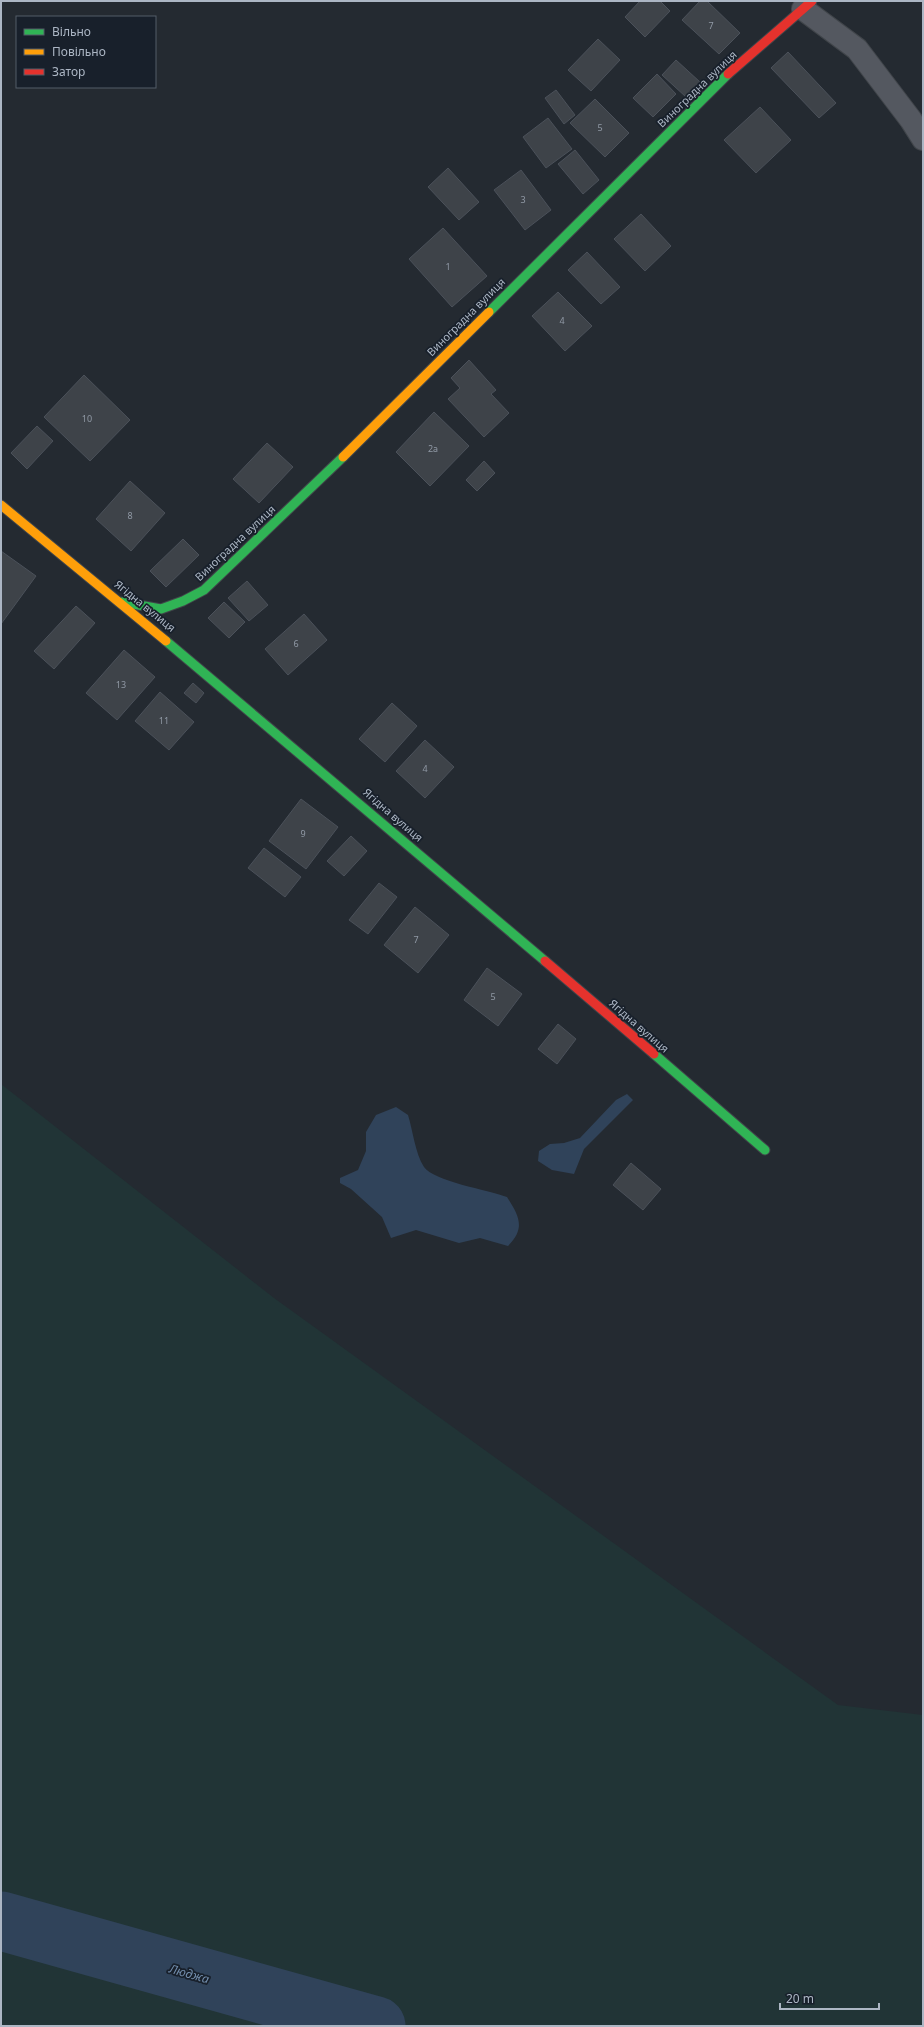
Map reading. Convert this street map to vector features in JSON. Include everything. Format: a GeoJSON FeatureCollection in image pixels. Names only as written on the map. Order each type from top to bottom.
{"type":"FeatureCollection","features":[{"type":"Feature","properties":{"kind":"street"},"geometry":{"type":"LineString","coordinates":[[807,5],[857,49],[911,120],[923,139]]}},
{"type":"Feature","properties":{"kind":"street","name":"Виноградна вулиця"},"geometry":{"type":"LineString","coordinates":[[120,601],[161,609],[183,602],[204,590],[296,503],[734,70],[807,5]]}},
{"type":"Feature","properties":{"kind":"street","name":"Ягідна вулиця"},"geometry":{"type":"LineString","coordinates":[[1,504],[120,601],[372,812],[765,1150]]}},
{"type":"Feature","properties":{"kind":"shaded area"},"geometry":{"type":"Polygon","coordinates":[[[1,1084],[274,1298],[838,1705],[923,1715],[923,2026],[1,2026],[1,1084]]]}},
{"type":"Feature","properties":{"kind":"water"},"geometry":{"type":"Polygon","coordinates":[[[627,1094],[633,1100],[584,1149],[574,1174],[552,1170],[538,1161],[539,1151],[550,1144],[564,1143],[580,1138],[616,1100],[627,1094]]]}},
{"type":"Feature","properties":{"kind":"water"},"geometry":{"type":"Polygon","coordinates":[[[396,1107],[408,1115],[418,1155],[424,1167],[429,1172],[449,1181],[507,1197],[515,1210],[519,1222],[519,1228],[514,1240],[508,1246],[480,1238],[459,1243],[416,1230],[391,1238],[382,1217],[351,1189],[340,1183],[340,1178],[358,1170],[366,1151],[366,1132],[376,1115],[396,1107]]]}},
{"type":"Feature","properties":{"kind":"building"},"geometry":{"type":"Polygon","coordinates":[[[640,1],[660,1],[670,11],[645,37],[625,17],[640,1]]]}},
{"type":"Feature","properties":{"kind":"building"},"geometry":{"type":"Polygon","coordinates":[[[700,1],[707,1],[740,33],[719,54],[682,20],[700,1]]]}},
{"type":"Feature","properties":{"kind":"building"},"geometry":{"type":"Polygon","coordinates":[[[598,39],[620,60],[591,91],[568,70],[598,39]]]}},
{"type":"Feature","properties":{"kind":"building"},"geometry":{"type":"Polygon","coordinates":[[[788,52],[836,103],[819,118],[771,68],[788,52]]]}},
{"type":"Feature","properties":{"kind":"building"},"geometry":{"type":"Polygon","coordinates":[[[676,60],[700,82],[686,97],[662,75],[676,60]]]}},
{"type":"Feature","properties":{"kind":"building"},"geometry":{"type":"Polygon","coordinates":[[[657,74],[676,94],[653,117],[633,98],[657,74]]]}},
{"type":"Feature","properties":{"kind":"building"},"geometry":{"type":"Polygon","coordinates":[[[556,90],[575,115],[564,124],[545,98],[556,90]]]}},
{"type":"Feature","properties":{"kind":"building"},"geometry":{"type":"Polygon","coordinates":[[[595,99],[629,133],[605,157],[570,123],[595,99]]]}},
{"type":"Feature","properties":{"kind":"building"},"geometry":{"type":"Polygon","coordinates":[[[760,107],[791,140],[756,173],[724,140],[760,107]]]}},
{"type":"Feature","properties":{"kind":"building"},"geometry":{"type":"Polygon","coordinates":[[[548,118],[572,149],[546,168],[523,137],[548,118]]]}},
{"type":"Feature","properties":{"kind":"building"},"geometry":{"type":"Polygon","coordinates":[[[575,150],[599,180],[583,194],[558,164],[575,150]]]}},
{"type":"Feature","properties":{"kind":"building"},"geometry":{"type":"Polygon","coordinates":[[[448,168],[479,202],[459,220],[428,187],[448,168]]]}},
{"type":"Feature","properties":{"kind":"building"},"geometry":{"type":"Polygon","coordinates":[[[521,170],[551,210],[525,230],[494,190],[521,170]]]}},
{"type":"Feature","properties":{"kind":"building"},"geometry":{"type":"Polygon","coordinates":[[[641,214],[671,246],[645,271],[614,239],[641,214]]]}},
{"type":"Feature","properties":{"kind":"building"},"geometry":{"type":"Polygon","coordinates":[[[443,228],[487,276],[452,307],[409,259],[443,228]]]}},
{"type":"Feature","properties":{"kind":"building"},"geometry":{"type":"Polygon","coordinates":[[[587,252],[620,287],[601,304],[568,270],[587,252]]]}},
{"type":"Feature","properties":{"kind":"building"},"geometry":{"type":"Polygon","coordinates":[[[558,292],[592,326],[565,351],[532,316],[558,292]]]}},
{"type":"Feature","properties":{"kind":"building"},"geometry":{"type":"Polygon","coordinates":[[[469,360],[496,390],[491,394],[509,413],[484,437],[448,399],[460,388],[451,378],[469,360]]]}},
{"type":"Feature","properties":{"kind":"building"},"geometry":{"type":"Polygon","coordinates":[[[84,375],[130,420],[90,461],[44,417],[84,375]]]}},
{"type":"Feature","properties":{"kind":"building"},"geometry":{"type":"Polygon","coordinates":[[[434,412],[469,446],[430,486],[396,452],[434,412]]]}},
{"type":"Feature","properties":{"kind":"building"},"geometry":{"type":"Polygon","coordinates":[[[37,426],[53,441],[27,469],[11,453],[37,426]]]}},
{"type":"Feature","properties":{"kind":"building"},"geometry":{"type":"Polygon","coordinates":[[[267,443],[293,467],[259,503],[233,479],[267,443]]]}},
{"type":"Feature","properties":{"kind":"building"},"geometry":{"type":"Polygon","coordinates":[[[484,461],[495,473],[477,491],[466,480],[484,461]]]}},
{"type":"Feature","properties":{"kind":"building"},"geometry":{"type":"Polygon","coordinates":[[[130,481],[165,513],[131,551],[96,519],[130,481]]]}},
{"type":"Feature","properties":{"kind":"building"},"geometry":{"type":"Polygon","coordinates":[[[183,539],[199,555],[166,587],[150,571],[183,539]]]}},
{"type":"Feature","properties":{"kind":"building"},"geometry":{"type":"Polygon","coordinates":[[[1,551],[36,576],[1,624],[1,551]]]}},
{"type":"Feature","properties":{"kind":"building"},"geometry":{"type":"Polygon","coordinates":[[[247,581],[268,605],[249,621],[228,598],[247,581]]]}},
{"type":"Feature","properties":{"kind":"building"},"geometry":{"type":"Polygon","coordinates":[[[224,602],[245,622],[229,638],[208,618],[224,602]]]}},
{"type":"Feature","properties":{"kind":"building"},"geometry":{"type":"Polygon","coordinates":[[[76,606],[95,623],[54,669],[34,651],[76,606]]]}},
{"type":"Feature","properties":{"kind":"building"},"geometry":{"type":"Polygon","coordinates":[[[304,614],[327,640],[288,675],[265,649],[304,614]]]}},
{"type":"Feature","properties":{"kind":"building"},"geometry":{"type":"Polygon","coordinates":[[[124,650],[155,677],[117,720],[86,693],[124,650]]]}},
{"type":"Feature","properties":{"kind":"building"},"geometry":{"type":"Polygon","coordinates":[[[193,683],[204,693],[196,703],[184,693],[193,683]]]}},
{"type":"Feature","properties":{"kind":"building"},"geometry":{"type":"Polygon","coordinates":[[[160,692],[194,722],[169,750],[135,721],[160,692]]]}},
{"type":"Feature","properties":{"kind":"building"},"geometry":{"type":"Polygon","coordinates":[[[392,703],[417,726],[385,762],[359,739],[392,703]]]}},
{"type":"Feature","properties":{"kind":"building"},"geometry":{"type":"Polygon","coordinates":[[[425,740],[454,767],[425,798],[396,771],[425,740]]]}},
{"type":"Feature","properties":{"kind":"building"},"geometry":{"type":"Polygon","coordinates":[[[301,799],[338,827],[306,869],[269,841],[301,799]]]}},
{"type":"Feature","properties":{"kind":"building"},"geometry":{"type":"Polygon","coordinates":[[[351,836],[367,851],[344,876],[327,861],[351,836]]]}},
{"type":"Feature","properties":{"kind":"building"},"geometry":{"type":"Polygon","coordinates":[[[264,848],[301,877],[285,897],[248,868],[264,848]]]}},
{"type":"Feature","properties":{"kind":"building"},"geometry":{"type":"Polygon","coordinates":[[[379,883],[397,897],[368,934],[349,920],[379,883]]]}},
{"type":"Feature","properties":{"kind":"building"},"geometry":{"type":"Polygon","coordinates":[[[415,907],[449,935],[418,973],[384,945],[415,907]]]}},
{"type":"Feature","properties":{"kind":"building"},"geometry":{"type":"Polygon","coordinates":[[[487,968],[522,994],[498,1026],[464,1000],[487,968]]]}},
{"type":"Feature","properties":{"kind":"building"},"geometry":{"type":"Polygon","coordinates":[[[558,1024],[576,1039],[557,1064],[538,1049],[558,1024]]]}},
{"type":"Feature","properties":{"kind":"building"},"geometry":{"type":"Polygon","coordinates":[[[631,1163],[661,1189],[643,1210],[613,1185],[631,1163]]]}},
{"type":"Feature","properties":{"kind":"waterway","name":"Люджа"},"geometry":{"type":"LineString","coordinates":[[1,1921],[376,2026]]}},
{"type":"Feature","properties":{"kind":"traffic: fast"},"geometry":{"type":"LineString","coordinates":[[489,312],[728,74]]}},
{"type":"Feature","properties":{"kind":"traffic: fast"},"geometry":{"type":"LineString","coordinates":[[122,602],[161,609],[183,601],[204,590],[343,457]]}},
{"type":"Feature","properties":{"kind":"traffic: fast"},"geometry":{"type":"LineString","coordinates":[[166,641],[545,961]]}},
{"type":"Feature","properties":{"kind":"traffic: fast"},"geometry":{"type":"LineString","coordinates":[[654,1054],[765,1150]]}},
{"type":"Feature","properties":{"kind":"traffic: slow"},"geometry":{"type":"LineString","coordinates":[[343,457],[489,312]]}},
{"type":"Feature","properties":{"kind":"traffic: slow"},"geometry":{"type":"LineString","coordinates":[[1,505],[166,641]]}},
{"type":"Feature","properties":{"kind":"traffic: jam"},"geometry":{"type":"LineString","coordinates":[[728,74],[812,1]]}},
{"type":"Feature","properties":{"kind":"traffic: jam"},"geometry":{"type":"LineString","coordinates":[[545,961],[654,1054]]}}]}
